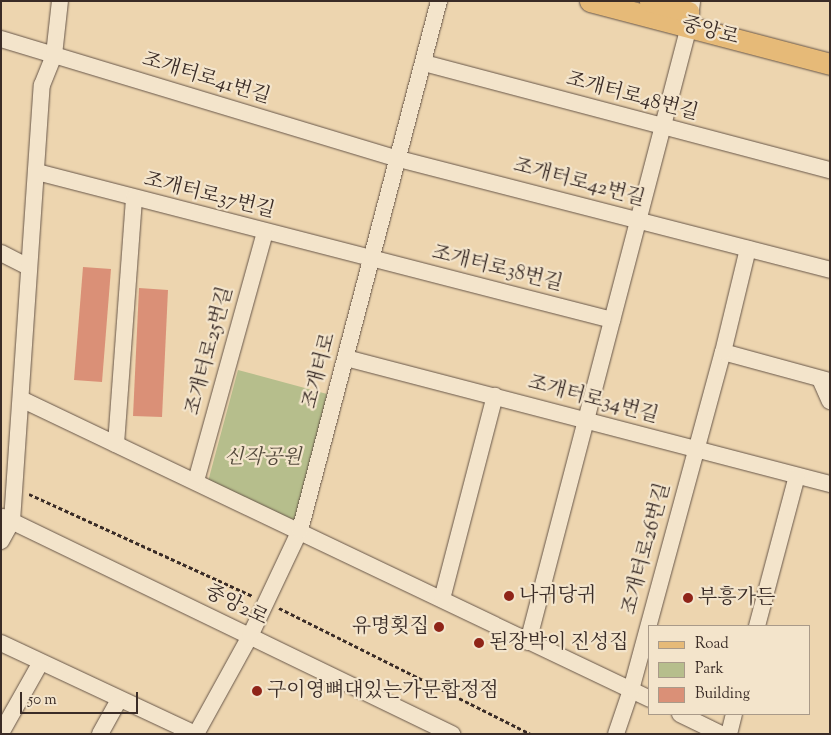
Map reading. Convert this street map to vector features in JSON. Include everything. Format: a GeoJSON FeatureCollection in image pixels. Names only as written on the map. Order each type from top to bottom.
{"type":"FeatureCollection","features":[{"type":"Feature","properties":{"kind":"main road","name":"중앙로"},"geometry":{"type":"LineString","coordinates":[[590,1],[691,14],[830,52]]}},
{"type":"Feature","properties":{"kind":"main road","name":"중앙로"},"geometry":{"type":"LineString","coordinates":[[650,1],[830,64]]}},
{"type":"Feature","properties":{"kind":"street"},"geometry":{"type":"LineString","coordinates":[[1,541],[7,518],[21,399],[28,267],[37,172],[42,85],[54,55],[60,1]]}},
{"type":"Feature","properties":{"kind":"street","name":"조개터로"},"geometry":{"type":"LineString","coordinates":[[195,734],[250,636],[300,530],[371,258],[400,159],[439,1]]}},
{"type":"Feature","properties":{"kind":"street"},"geometry":{"type":"LineString","coordinates":[[528,642],[639,221],[691,14]]}},
{"type":"Feature","properties":{"kind":"street","name":"조개터로41번길"},"geometry":{"type":"LineString","coordinates":[[3,43],[54,55],[400,159]]}},
{"type":"Feature","properties":{"kind":"street","name":"조개터로48번길"},"geometry":{"type":"LineString","coordinates":[[424,63],[830,170]]}},
{"type":"Feature","properties":{"kind":"street","name":"조개터로42번길"},"geometry":{"type":"LineString","coordinates":[[400,159],[830,270]]}},
{"type":"Feature","properties":{"kind":"street","name":"조개터로37번길"},"geometry":{"type":"LineString","coordinates":[[37,172],[134,199],[371,258]]}},
{"type":"Feature","properties":{"kind":"street"},"geometry":{"type":"LineString","coordinates":[[116,444],[134,199]]}},
{"type":"Feature","properties":{"kind":"street","name":"조개터로25번길"},"geometry":{"type":"LineString","coordinates":[[196,481],[265,232]]}},
{"type":"Feature","properties":{"kind":"street"},"geometry":{"type":"LineString","coordinates":[[695,448],[723,352],[748,249]]}},
{"type":"Feature","properties":{"kind":"street"},"geometry":{"type":"LineString","coordinates":[[1,253],[28,267]]}},
{"type":"Feature","properties":{"kind":"street","name":"조개터로38번길"},"geometry":{"type":"LineString","coordinates":[[371,258],[612,320]]}},
{"type":"Feature","properties":{"kind":"street"},"geometry":{"type":"LineString","coordinates":[[723,352],[825,380],[830,401]]}},
{"type":"Feature","properties":{"kind":"street","name":"조개터로34번길"},"geometry":{"type":"LineString","coordinates":[[346,358],[830,484]]}},
{"type":"Feature","properties":{"kind":"street"},"geometry":{"type":"LineString","coordinates":[[442,599],[495,396]]}},
{"type":"Feature","properties":{"kind":"street"},"geometry":{"type":"LineString","coordinates":[[21,399],[300,530],[528,642],[648,698]]}},
{"type":"Feature","properties":{"kind":"street","name":"조개터로26번길"},"geometry":{"type":"LineString","coordinates":[[649,625],[695,448]]}},
{"type":"Feature","properties":{"kind":"street"},"geometry":{"type":"LineString","coordinates":[[757,625],[797,476]]}},
{"type":"Feature","properties":{"kind":"street","name":"중앙2로"},"geometry":{"type":"LineString","coordinates":[[7,518],[452,734]]}},
{"type":"Feature","properties":{"kind":"street","name":"조개터로26번길"},"geometry":{"type":"LineString","coordinates":[[616,734],[632,690],[648,629]]}},
{"type":"Feature","properties":{"kind":"street"},"geometry":{"type":"LineString","coordinates":[[1,643],[195,734]]}},
{"type":"Feature","properties":{"kind":"street"},"geometry":{"type":"LineString","coordinates":[[1,734],[41,662]]}},
{"type":"Feature","properties":{"kind":"street"},"geometry":{"type":"LineString","coordinates":[[100,734],[119,700]]}},
{"type":"Feature","properties":{"kind":"street"},"geometry":{"type":"LineString","coordinates":[[682,715],[721,734]]}},
{"type":"Feature","properties":{"kind":"street"},"geometry":{"type":"LineString","coordinates":[[729,734],[734,715]]}},
{"type":"Feature","properties":{"kind":"green space","name":"신작공원"},"geometry":{"type":"Polygon","coordinates":[[[238,370],[327,394],[296,524],[206,489],[238,370]]]}},
{"type":"Feature","properties":{"kind":"building"},"geometry":{"type":"Polygon","coordinates":[[[83,267],[111,269],[102,382],[74,380],[83,267]]]}},
{"type":"Feature","properties":{"kind":"building"},"geometry":{"type":"Polygon","coordinates":[[[139,288],[168,290],[162,417],[133,416],[139,288]]]}},
{"type":"Feature","properties":{"kind":"place","name":"나귀당귀"},"geometry":{"type":"Point","coordinates":[509,596]}},
{"type":"Feature","properties":{"kind":"place","name":"부흥가든"},"geometry":{"type":"Point","coordinates":[688,598]}},
{"type":"Feature","properties":{"kind":"place","name":"유명횟집"},"geometry":{"type":"Point","coordinates":[439,627]}},
{"type":"Feature","properties":{"kind":"place","name":"된장박이 진성집"},"geometry":{"type":"Point","coordinates":[479,643]}},
{"type":"Feature","properties":{"kind":"place","name":"구이영뼈대있는가문합정점"},"geometry":{"type":"Point","coordinates":[257,691]}}]}
